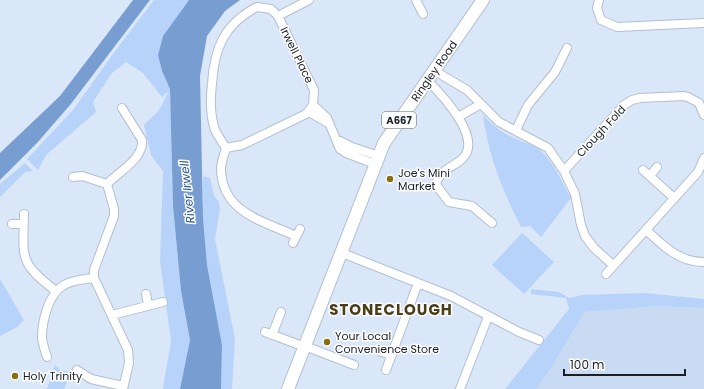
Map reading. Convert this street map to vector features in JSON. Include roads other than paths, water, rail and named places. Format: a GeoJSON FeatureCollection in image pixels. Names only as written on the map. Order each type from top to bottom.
{"type":"FeatureCollection","features":[{"type":"Feature","properties":{"kind":"main road","name":"Ringley Road"},"geometry":{"type":"LineString","coordinates":[[342,253],[377,160],[393,128],[484,0]]}},
{"type":"Feature","properties":{"kind":"main road","name":"A667"},"geometry":{"type":"LineString","coordinates":[[288,389],[342,253]]}},
{"type":"Feature","properties":{"kind":"street"},"geometry":{"type":"LineString","coordinates":[[278,16],[309,0]]}},
{"type":"Feature","properties":{"kind":"street"},"geometry":{"type":"LineString","coordinates":[[416,0],[423,14]]}},
{"type":"Feature","properties":{"kind":"street"},"geometry":{"type":"LineString","coordinates":[[599,0],[597,8],[601,20],[617,27],[704,23]]}},
{"type":"Feature","properties":{"kind":"street","name":"Irwell Place"},"geometry":{"type":"LineString","coordinates":[[226,148],[216,132],[212,117],[211,94],[216,52],[226,33],[236,21],[257,7],[271,9],[278,16],[314,90],[311,108]]}},
{"type":"Feature","properties":{"kind":"street"},"geometry":{"type":"LineString","coordinates":[[516,130],[528,105],[555,72],[567,48]]}},
{"type":"Feature","properties":{"kind":"street"},"geometry":{"type":"LineString","coordinates":[[431,76],[467,90],[499,122],[548,148],[564,171],[577,202],[585,236],[594,248],[613,265]]}},
{"type":"Feature","properties":{"kind":"street"},"geometry":{"type":"LineString","coordinates":[[431,76],[441,94],[458,117],[468,134],[466,152],[461,160],[448,168],[436,185],[449,202],[472,206],[492,223]]}},
{"type":"Feature","properties":{"kind":"street","name":"Clough Fold"},"geometry":{"type":"LineString","coordinates":[[564,171],[624,105],[632,100],[640,98],[688,97],[699,103],[704,115]]}},
{"type":"Feature","properties":{"kind":"street"},"geometry":{"type":"LineString","coordinates":[[458,117],[481,104]]}},
{"type":"Feature","properties":{"kind":"street"},"geometry":{"type":"LineString","coordinates":[[107,184],[136,158],[142,145],[142,140],[122,108]]}},
{"type":"Feature","properties":{"kind":"street"},"geometry":{"type":"LineString","coordinates":[[296,236],[242,212],[231,203],[223,186],[221,168],[226,148],[242,144],[311,108],[327,118],[340,148],[346,153],[377,160]]}},
{"type":"Feature","properties":{"kind":"street"},"geometry":{"type":"LineString","coordinates":[[606,274],[698,172],[704,158]]}},
{"type":"Feature","properties":{"kind":"street"},"geometry":{"type":"LineString","coordinates":[[658,167],[647,173],[674,198]]}},
{"type":"Feature","properties":{"kind":"street"},"geometry":{"type":"LineString","coordinates":[[73,177],[82,176],[107,184]]}},
{"type":"Feature","properties":{"kind":"street"},"geometry":{"type":"LineString","coordinates":[[77,370],[87,372],[91,378],[123,387],[130,356],[94,278],[95,262],[114,216],[114,209],[107,184]]}},
{"type":"Feature","properties":{"kind":"street"},"geometry":{"type":"LineString","coordinates":[[24,214],[24,260],[35,273],[56,291]]}},
{"type":"Feature","properties":{"kind":"street"},"geometry":{"type":"LineString","coordinates":[[12,224],[24,224]]}},
{"type":"Feature","properties":{"kind":"street"},"geometry":{"type":"LineString","coordinates":[[646,230],[678,256],[694,262],[704,262]]}},
{"type":"Feature","properties":{"kind":"street"},"geometry":{"type":"LineString","coordinates":[[342,253],[451,296],[488,317],[539,340]]}},
{"type":"Feature","properties":{"kind":"street"},"geometry":{"type":"LineString","coordinates":[[47,356],[40,348],[43,328],[51,300],[56,291],[63,285],[74,281],[94,278]]}},
{"type":"Feature","properties":{"kind":"street"},"geometry":{"type":"LineString","coordinates":[[386,370],[418,283]]}},
{"type":"Feature","properties":{"kind":"street"},"geometry":{"type":"LineString","coordinates":[[146,294],[148,305]]}},
{"type":"Feature","properties":{"kind":"street"},"geometry":{"type":"LineString","coordinates":[[112,315],[163,302]]}},
{"type":"Feature","properties":{"kind":"street"},"geometry":{"type":"LineString","coordinates":[[281,312],[269,333],[354,365]]}},
{"type":"Feature","properties":{"kind":"street"},"geometry":{"type":"LineString","coordinates":[[460,389],[488,317]]}},
{"type":"Feature","properties":{"kind":"street"},"geometry":{"type":"LineString","coordinates":[[381,352],[392,355]]}},
{"type":"Feature","properties":{"kind":"water"},"geometry":{"type":"Polygon","coordinates":[[[133,0],[150,0],[70,105],[37,143],[0,180],[0,153],[60,96],[133,0]]]}},
{"type":"Feature","properties":{"kind":"water","name":"River Irwell"},"geometry":{"type":"Polygon","coordinates":[[[189,0],[240,0],[225,11],[207,36],[200,76],[203,218],[207,265],[222,345],[221,389],[180,389],[190,340],[181,291],[173,206],[170,89],[162,71],[158,55],[163,36],[189,0]]]}},
{"type":"Feature","properties":{"kind":"place","name":"Joe's Mini Market"},"geometry":{"type":"Point","coordinates":[390,179]}},
{"type":"Feature","properties":{"kind":"place","name":"Your Local Convenience Store"},"geometry":{"type":"Point","coordinates":[327,342]}},
{"type":"Feature","properties":{"kind":"place","name":"Holy Trinity"},"geometry":{"type":"Point","coordinates":[15,376]}},
{"type":"Feature","properties":{"kind":"district","name":"STONECLOUGH"},"geometry":{"type":"Point","coordinates":[391,309]}}]}
